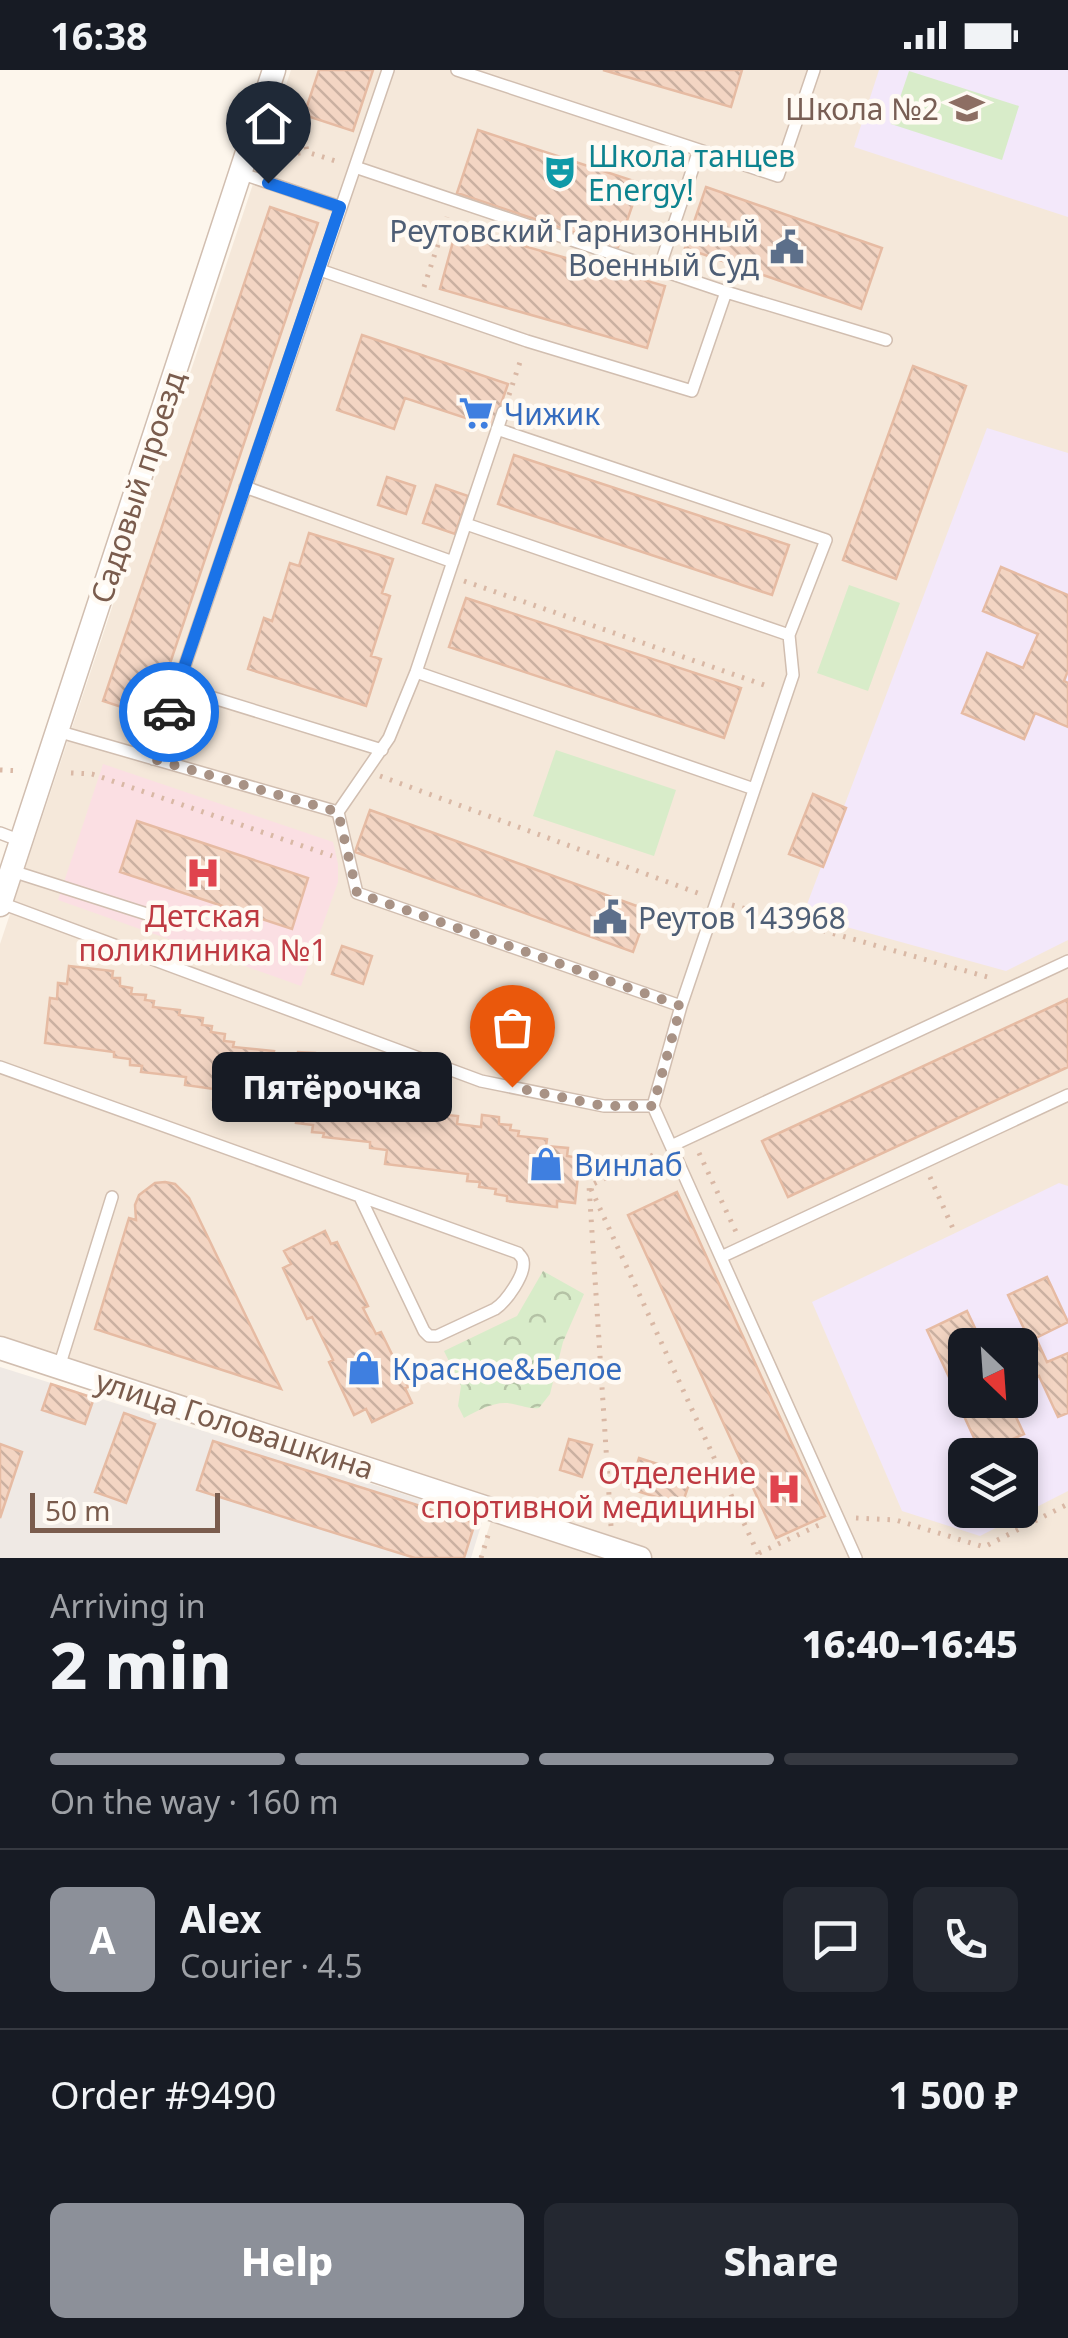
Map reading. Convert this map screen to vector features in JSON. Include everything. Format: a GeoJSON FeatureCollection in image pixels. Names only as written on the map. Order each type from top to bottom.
{"type":"FeatureCollection","features":[{"type":"Feature","properties":{"kind":"street","name":"Садовый проезд"},"geometry":{"type":"LineString","coordinates":[[0,904],[11,870],[10,836],[57,732],[274,70]]}},
{"type":"Feature","properties":{"kind":"street","name":"улица Головашкина"},"geometry":{"type":"LineString","coordinates":[[0,1348],[610,1553],[640,1558]]}},
{"type":"Feature","properties":{"kind":"lane"},"geometry":{"type":"LineString","coordinates":[[153,759],[320,270],[351,166],[388,70]]}},
{"type":"Feature","properties":{"kind":"lane"},"geometry":{"type":"LineString","coordinates":[[457,70],[778,176],[814,70]]}},
{"type":"Feature","properties":{"kind":"lane"},"geometry":{"type":"LineString","coordinates":[[659,269],[700,150]]}},
{"type":"Feature","properties":{"kind":"lane"},"geometry":{"type":"LineString","coordinates":[[351,166],[726,292],[886,340]]}},
{"type":"Feature","properties":{"kind":"lane"},"geometry":{"type":"LineString","coordinates":[[240,173],[340,207]]}},
{"type":"Feature","properties":{"kind":"lane"},"geometry":{"type":"LineString","coordinates":[[320,270],[692,392],[726,292]]}},
{"type":"Feature","properties":{"kind":"lane"},"geometry":{"type":"LineString","coordinates":[[338,812],[389,738],[416,672],[503,412]]}},
{"type":"Feature","properties":{"kind":"lane"},"geometry":{"type":"LineString","coordinates":[[498,429],[826,540],[788,636],[793,674],[681,1006],[653,1106],[856,1558]]}},
{"type":"Feature","properties":{"kind":"lane"},"geometry":{"type":"LineString","coordinates":[[246,488],[453,562]]}},
{"type":"Feature","properties":{"kind":"lane"},"geometry":{"type":"LineString","coordinates":[[466,524],[788,636]]}},
{"type":"Feature","properties":{"kind":"lane"},"geometry":{"type":"LineString","coordinates":[[416,672],[754,790]]}},
{"type":"Feature","properties":{"kind":"lane"},"geometry":{"type":"LineString","coordinates":[[178,687],[382,750]]}},
{"type":"Feature","properties":{"kind":"lane"},"geometry":{"type":"LineString","coordinates":[[57,732],[338,812]]}},
{"type":"Feature","properties":{"kind":"lane"},"geometry":{"type":"LineString","coordinates":[[338,812],[357,893],[681,1006]]}},
{"type":"Feature","properties":{"kind":"lane"},"geometry":{"type":"LineString","coordinates":[[11,870],[150,915]]}},
{"type":"Feature","properties":{"kind":"lane"},"geometry":{"type":"LineString","coordinates":[[0,904],[481,1081],[604,1106],[653,1106]]}},
{"type":"Feature","properties":{"kind":"lane"},"geometry":{"type":"LineString","coordinates":[[671,1146],[1068,962]]}},
{"type":"Feature","properties":{"kind":"lane"},"geometry":{"type":"LineString","coordinates":[[0,1067],[360,1196],[518,1253],[524,1266],[510,1295],[495,1308],[437,1336],[428,1336],[360,1196]]}},
{"type":"Feature","properties":{"kind":"lane"},"geometry":{"type":"LineString","coordinates":[[721,1257],[1068,1096]]}},
{"type":"Feature","properties":{"kind":"lane"},"geometry":{"type":"LineString","coordinates":[[58,1367],[112,1197]]}},
{"type":"Feature","properties":{"kind":"path"},"geometry":{"type":"LineString","coordinates":[[297,96],[307,152]]}},
{"type":"Feature","properties":{"kind":"path"},"geometry":{"type":"LineString","coordinates":[[277,156],[307,152],[351,166]]}},
{"type":"Feature","properties":{"kind":"path"},"geometry":{"type":"LineString","coordinates":[[419,304],[453,200]]}},
{"type":"Feature","properties":{"kind":"path"},"geometry":{"type":"LineString","coordinates":[[503,412],[527,341]]}},
{"type":"Feature","properties":{"kind":"path"},"geometry":{"type":"LineString","coordinates":[[448,576],[787,693]]}},
{"type":"Feature","properties":{"kind":"path"},"geometry":{"type":"LineString","coordinates":[[0,770],[24,772]]}},
{"type":"Feature","properties":{"kind":"path"},"geometry":{"type":"LineString","coordinates":[[368,772],[716,900],[1017,985]]}},
{"type":"Feature","properties":{"kind":"path"},"geometry":{"type":"LineString","coordinates":[[71,773],[92,774],[336,857]]}},
{"type":"Feature","properties":{"kind":"path"},"geometry":{"type":"LineString","coordinates":[[691,1137],[743,1247]]}},
{"type":"Feature","properties":{"kind":"path"},"geometry":{"type":"LineString","coordinates":[[589,1186],[671,1146]]}},
{"type":"Feature","properties":{"kind":"path"},"geometry":{"type":"LineString","coordinates":[[924,1162],[956,1233]]}},
{"type":"Feature","properties":{"kind":"path"},"geometry":{"type":"LineString","coordinates":[[589,1186],[610,1553]]}},
{"type":"Feature","properties":{"kind":"path"},"geometry":{"type":"LineString","coordinates":[[589,1186],[759,1556],[838,1516],[896,1520],[984,1547],[1068,1504]]}},
{"type":"Feature","properties":{"kind":"shaded area"},"geometry":{"type":"Polygon","coordinates":[[[291,70],[1068,70],[1068,1558],[479,1558],[492,1518],[0,1357],[0,944],[291,70]]]}},
{"type":"Feature","properties":{"kind":"shaded area","name":"Школа №2"},"geometry":{"type":"Polygon","coordinates":[[[879,70],[1068,70],[1068,217],[854,147],[879,70]]]}},
{"type":"Feature","properties":{"kind":"shaded area"},"geometry":{"type":"Polygon","coordinates":[[[987,428],[1068,453],[1068,940],[1006,971],[803,915],[987,428]]]}},
{"type":"Feature","properties":{"kind":"shaded area","name":"Детская поликлиника №1"},"geometry":{"type":"Polygon","coordinates":[[[103,764],[333,842],[338,882],[301,986],[58,900],[103,764]]]}},
{"type":"Feature","properties":{"kind":"shaded area"},"geometry":{"type":"Polygon","coordinates":[[[1059,1183],[1068,1186],[1068,1491],[1038,1506],[1038,1438],[948,1438],[948,1526],[902,1511],[812,1302],[1059,1183]]]}},
{"type":"Feature","properties":{"kind":"shaded area"},"geometry":{"type":"Polygon","coordinates":[[[0,1367],[483,1519],[471,1558],[0,1558],[0,1367]]]}},
{"type":"Feature","properties":{"kind":"shaded area"},"geometry":{"type":"Polygon","coordinates":[[[955,1528],[996,1528],[980,1536],[955,1528]]]}},
{"type":"Feature","properties":{"kind":"green space"},"geometry":{"type":"Polygon","coordinates":[[[909,71],[1019,106],[1002,160],[891,124],[909,71]]]}},
{"type":"Feature","properties":{"kind":"green space"},"geometry":{"type":"Polygon","coordinates":[[[849,585],[900,603],[868,691],[817,673],[849,585]]]}},
{"type":"Feature","properties":{"kind":"green space"},"geometry":{"type":"Polygon","coordinates":[[[556,750],[676,790],[654,856],[533,816],[556,750]]]}},
{"type":"Feature","properties":{"kind":"green space"},"geometry":{"type":"Polygon","coordinates":[[[543,1271],[584,1294],[563,1342],[550,1394],[539,1408],[500,1403],[464,1418],[458,1406],[461,1386],[444,1351],[517,1316],[543,1271]]]}},
{"type":"Feature","properties":{"kind":"building"},"geometry":{"type":"Polygon","coordinates":[[[319,70],[373,70],[353,131],[304,115],[319,70]]]}},
{"type":"Feature","properties":{"kind":"building"},"geometry":{"type":"Polygon","coordinates":[[[603,70],[742,70],[731,107],[603,70]]]}},
{"type":"Feature","properties":{"kind":"building"},"geometry":{"type":"Polygon","coordinates":[[[478,130],[640,183],[618,247],[457,193],[478,130]]]}},
{"type":"Feature","properties":{"kind":"building"},"geometry":{"type":"Polygon","coordinates":[[[706,187],[882,248],[861,309],[685,248],[706,187]]]}},
{"type":"Feature","properties":{"kind":"building"},"geometry":{"type":"Polygon","coordinates":[[[270,207],[318,223],[152,717],[103,701],[270,207]]]}},
{"type":"Feature","properties":{"kind":"building"},"geometry":{"type":"Polygon","coordinates":[[[457,227],[665,286],[647,348],[440,289],[457,227]]]}},
{"type":"Feature","properties":{"kind":"building"},"geometry":{"type":"Polygon","coordinates":[[[362,335],[508,384],[493,427],[405,398],[394,429],[337,410],[362,335]]]}},
{"type":"Feature","properties":{"kind":"building"},"geometry":{"type":"Polygon","coordinates":[[[913,366],[966,386],[896,579],[843,560],[913,366]]]}},
{"type":"Feature","properties":{"kind":"building"},"geometry":{"type":"Polygon","coordinates":[[[514,455],[789,545],[772,595],[498,504],[514,455]]]}},
{"type":"Feature","properties":{"kind":"building"},"geometry":{"type":"Polygon","coordinates":[[[387,477],[415,486],[406,514],[378,505],[387,477]]]}},
{"type":"Feature","properties":{"kind":"building"},"geometry":{"type":"Polygon","coordinates":[[[436,485],[468,496],[455,534],[423,523],[436,485]]]}},
{"type":"Feature","properties":{"kind":"building"},"geometry":{"type":"Polygon","coordinates":[[[309,533],[393,559],[382,593],[390,596],[371,656],[381,659],[366,706],[248,669],[264,618],[272,621],[290,563],[299,566],[309,533]]]}},
{"type":"Feature","properties":{"kind":"building"},"geometry":{"type":"Polygon","coordinates":[[[1001,567],[1068,595],[1068,671],[1064,681],[1068,683],[1068,727],[1035,713],[1024,739],[962,713],[987,653],[1023,668],[1038,634],[983,611],[1001,567]]]}},
{"type":"Feature","properties":{"kind":"building"},"geometry":{"type":"Polygon","coordinates":[[[466,598],[741,688],[724,738],[449,647],[466,598]]]}},
{"type":"Feature","properties":{"kind":"building"},"geometry":{"type":"Polygon","coordinates":[[[813,794],[846,808],[823,867],[789,854],[813,794]]]}},
{"type":"Feature","properties":{"kind":"building"},"geometry":{"type":"Polygon","coordinates":[[[370,810],[648,910],[633,952],[355,852],[370,810]]]}},
{"type":"Feature","properties":{"kind":"building"},"geometry":{"type":"Polygon","coordinates":[[[137,821],[308,878],[292,929],[120,872],[137,821]]]}},
{"type":"Feature","properties":{"kind":"building"},"geometry":{"type":"Polygon","coordinates":[[[342,946],[372,956],[363,984],[332,974],[342,946]]]}},
{"type":"Feature","properties":{"kind":"building"},"geometry":{"type":"Polygon","coordinates":[[[69,966],[113,971],[112,978],[120,978],[120,986],[132,988],[131,994],[146,995],[145,1000],[154,1001],[153,1007],[203,1018],[202,1025],[212,1026],[211,1032],[225,1034],[224,1041],[234,1042],[233,1047],[274,1051],[273,1055],[297,1058],[298,1052],[315,1053],[315,1060],[328,1061],[327,1066],[336,1068],[336,1073],[362,1076],[361,1083],[384,1085],[384,1090],[394,1091],[393,1098],[408,1100],[407,1107],[419,1108],[418,1112],[458,1116],[457,1124],[481,1127],[482,1115],[499,1117],[499,1124],[511,1125],[510,1130],[519,1131],[518,1136],[547,1139],[546,1146],[568,1148],[567,1156],[580,1158],[575,1203],[557,1201],[557,1207],[507,1201],[507,1196],[495,1194],[496,1189],[467,1181],[468,1174],[385,1164],[387,1150],[370,1148],[370,1142],[323,1137],[324,1133],[312,1132],[313,1125],[296,1123],[297,1118],[249,1113],[250,1108],[237,1107],[238,1103],[213,1100],[214,1089],[185,1085],[186,1077],[141,1072],[142,1066],[114,1057],[114,1052],[45,1043],[50,998],[57,999],[58,983],[67,984],[69,966]]]}},
{"type":"Feature","properties":{"kind":"building"},"geometry":{"type":"Polygon","coordinates":[[[1068,999],[1068,1067],[788,1197],[762,1141],[1068,999]]]}},
{"type":"Feature","properties":{"kind":"building"},"geometry":{"type":"Polygon","coordinates":[[[155,1183],[175,1184],[189,1198],[281,1389],[95,1329],[129,1218],[136,1220],[139,1195],[155,1183]]]}},
{"type":"Feature","properties":{"kind":"building"},"geometry":{"type":"Polygon","coordinates":[[[677,1192],[825,1516],[776,1538],[628,1215],[677,1192]]]}},
{"type":"Feature","properties":{"kind":"building"},"geometry":{"type":"Polygon","coordinates":[[[325,1231],[331,1244],[337,1242],[368,1306],[363,1308],[376,1334],[381,1332],[412,1403],[372,1422],[366,1409],[354,1415],[329,1362],[333,1360],[312,1317],[307,1319],[283,1268],[291,1264],[284,1251],[325,1231]]]}},
{"type":"Feature","properties":{"kind":"building"},"geometry":{"type":"Polygon","coordinates":[[[1047,1277],[1068,1322],[1038,1337],[1038,1328],[1024,1328],[1008,1295],[1047,1277]]]}},
{"type":"Feature","properties":{"kind":"building"},"geometry":{"type":"Polygon","coordinates":[[[967,1311],[975,1328],[948,1328],[948,1375],[927,1330],[967,1311]]]}},
{"type":"Feature","properties":{"kind":"building"},"geometry":{"type":"Polygon","coordinates":[[[1038,1342],[1047,1362],[1068,1353],[1068,1413],[1058,1417],[1039,1376],[1038,1342]]]}},
{"type":"Feature","properties":{"kind":"building"},"geometry":{"type":"Polygon","coordinates":[[[51,1384],[94,1398],[85,1424],[42,1410],[51,1384]]]}},
{"type":"Feature","properties":{"kind":"building"},"geometry":{"type":"Polygon","coordinates":[[[124,1413],[155,1424],[126,1503],[95,1492],[124,1413]]]}},
{"type":"Feature","properties":{"kind":"building"},"geometry":{"type":"Polygon","coordinates":[[[965,1418],[1016,1418],[1024,1434],[1015,1438],[974,1438],[965,1418]]]}},
{"type":"Feature","properties":{"kind":"building"},"geometry":{"type":"Polygon","coordinates":[[[569,1439],[592,1445],[582,1477],[560,1470],[569,1439]]]}},
{"type":"Feature","properties":{"kind":"building"},"geometry":{"type":"Polygon","coordinates":[[[213,1441],[475,1523],[464,1558],[415,1558],[197,1490],[213,1441]]]}},
{"type":"Feature","properties":{"kind":"building"},"geometry":{"type":"Polygon","coordinates":[[[0,1444],[22,1452],[0,1518],[0,1444]]]}},
{"type":"Feature","properties":{"kind":"building"},"geometry":{"type":"Polygon","coordinates":[[[639,1458],[692,1475],[682,1505],[630,1489],[639,1458]]]}},
{"type":"Feature","properties":{"kind":"way so far"},"geometry":{"type":"LineString","coordinates":[[169,712],[153,759],[338,812],[357,893],[681,1006],[653,1106],[604,1106],[512,1087]]}},
{"type":"Feature","properties":{"kind":"place","name":"Школа №2"},"geometry":{"type":"Point","coordinates":[967,108]}},
{"type":"Feature","properties":{"kind":"place","name":"Школа танцев Energy!"},"geometry":{"type":"Point","coordinates":[560,172]}},
{"type":"Feature","properties":{"kind":"place","name":"Реутовский Гарнизонный Военный Суд"},"geometry":{"type":"Point","coordinates":[787,247]}},
{"type":"Feature","properties":{"kind":"place","name":"Чижик"},"geometry":{"type":"Point","coordinates":[476,413]}},
{"type":"Feature","properties":{"kind":"place","name":"Детская поликлиника №1"},"geometry":{"type":"Point","coordinates":[203,873]}},
{"type":"Feature","properties":{"kind":"place","name":"Реутов 143968"},"geometry":{"type":"Point","coordinates":[610,917]}},
{"type":"Feature","properties":{"kind":"place","name":"Пятёрочка"},"geometry":{"type":"Point","coordinates":[512,1087]}},
{"type":"Feature","properties":{"kind":"place","name":"Винлаб"},"geometry":{"type":"Point","coordinates":[546,1164]}},
{"type":"Feature","properties":{"kind":"place","name":"Красное&Белое"},"geometry":{"type":"Point","coordinates":[364,1368]}},
{"type":"Feature","properties":{"kind":"place","name":"Отделение спортивной медицины"},"geometry":{"type":"Point","coordinates":[784,1489]}},
{"type":"Feature","properties":{"kind":"route"},"geometry":{"type":"LineString","coordinates":[[169,712],[340,207],[268,183]]}}]}
